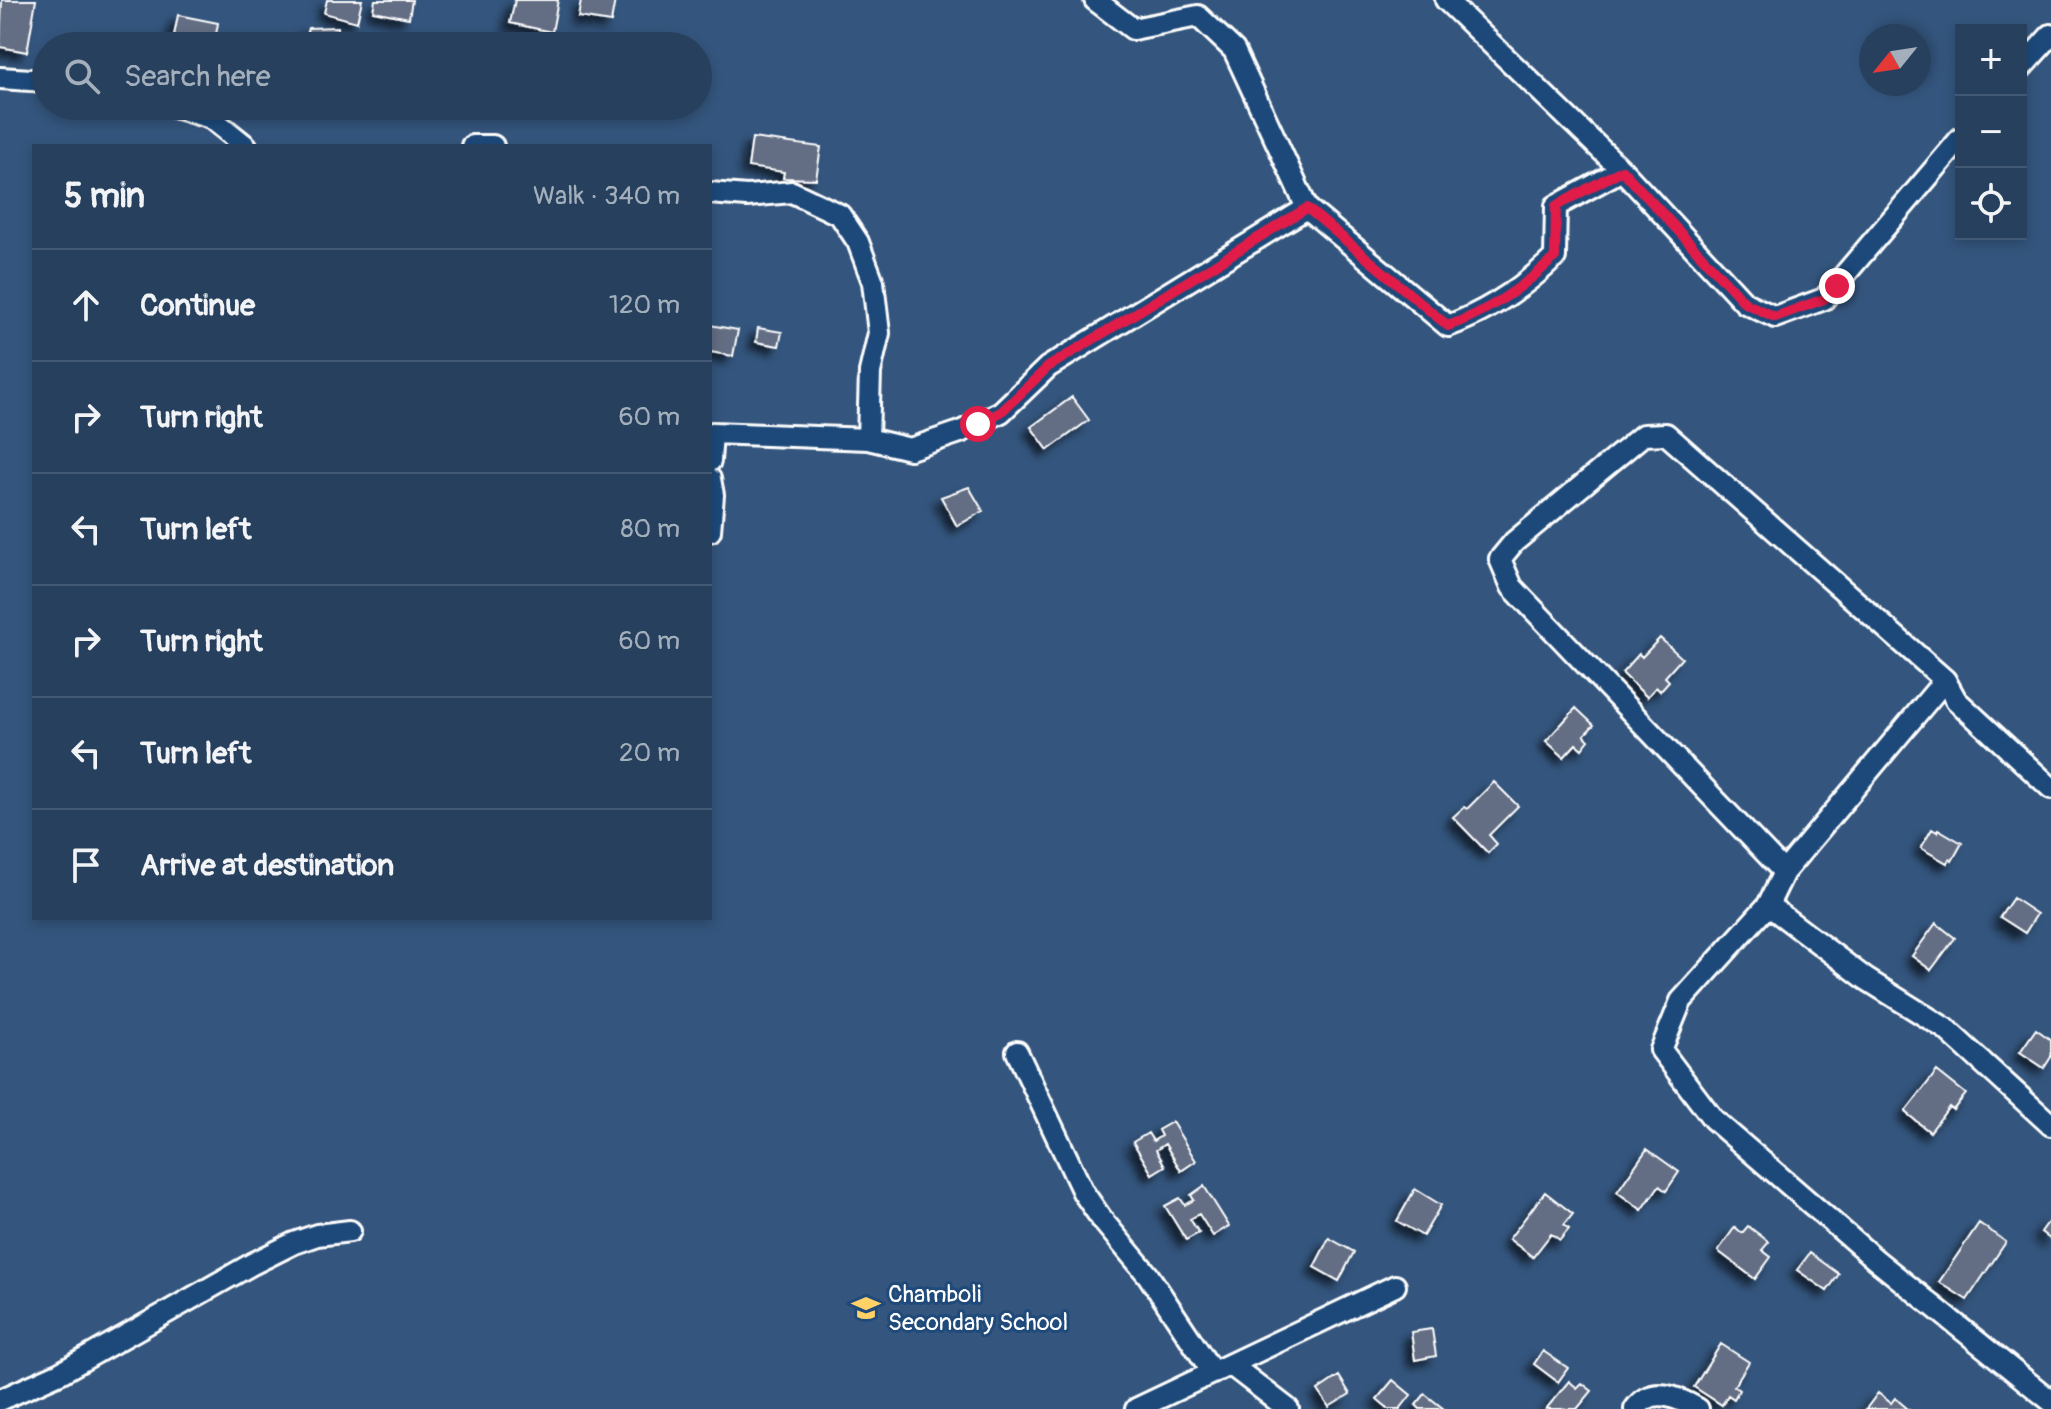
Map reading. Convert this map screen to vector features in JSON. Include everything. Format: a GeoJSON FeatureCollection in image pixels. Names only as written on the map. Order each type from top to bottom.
{"type":"FeatureCollection","features":[{"type":"Feature","properties":{"kind":"street"},"geometry":{"type":"LineString","coordinates":[[1095,0],[1133,29],[1198,16],[1234,50],[1307,208],[1448,326],[1476,315],[1533,279],[1555,257],[1556,206],[1622,170]]}},
{"type":"Feature","properties":{"kind":"street"},"geometry":{"type":"LineString","coordinates":[[1446,0],[1622,170],[1745,303],[1775,317],[1824,299],[1955,145]]}},
{"type":"Feature","properties":{"kind":"street"},"geometry":{"type":"LineString","coordinates":[[2027,61],[2051,35]]}},
{"type":"Feature","properties":{"kind":"street"},"geometry":{"type":"LineString","coordinates":[[0,78],[32,80]]}},
{"type":"Feature","properties":{"kind":"street"},"geometry":{"type":"LineString","coordinates":[[214,120],[244,144]]}},
{"type":"Feature","properties":{"kind":"street"},"geometry":{"type":"LineString","coordinates":[[712,193],[747,196],[792,192],[840,215],[858,242],[873,282],[879,333],[870,372],[868,439]]}},
{"type":"Feature","properties":{"kind":"street"},"geometry":{"type":"LineString","coordinates":[[712,433],[868,439],[910,449],[960,432],[1001,412],[1048,367],[1307,208]]}},
{"type":"Feature","properties":{"kind":"street"},"geometry":{"type":"LineString","coordinates":[[1784,872],[1512,587],[1500,559],[1514,542],[1643,435],[1666,434],[1945,680],[1956,700],[2051,788]]}},
{"type":"Feature","properties":{"kind":"street"},"geometry":{"type":"LineString","coordinates":[[1945,680],[1784,872],[1768,905],[1681,1001],[1661,1050],[1713,1119],[1876,1260],[2051,1401]]}},
{"type":"Feature","properties":{"kind":"street"},"geometry":{"type":"LineString","coordinates":[[1768,905],[1866,979],[1946,1029],[2051,1125]]}},
{"type":"Feature","properties":{"kind":"street"},"geometry":{"type":"LineString","coordinates":[[1017,1052],[1083,1192],[1103,1221],[1222,1369],[1288,1409]]}},
{"type":"Feature","properties":{"kind":"street"},"geometry":{"type":"LineString","coordinates":[[0,1400],[60,1373],[294,1243],[317,1235],[350,1231]]}},
{"type":"Feature","properties":{"kind":"street"},"geometry":{"type":"LineString","coordinates":[[1136,1409],[1395,1286]]}},
{"type":"Feature","properties":{"kind":"street"},"geometry":{"type":"LineString","coordinates":[[1635,1409],[1641,1401],[1658,1394],[1674,1397],[1698,1409]]}},
{"type":"Feature","properties":{"kind":"building"},"geometry":{"type":"Polygon","coordinates":[[[2,0],[36,0],[27,52],[0,47],[2,0]]]}},
{"type":"Feature","properties":{"kind":"building"},"geometry":{"type":"Polygon","coordinates":[[[327,0],[362,0],[357,22],[324,13],[327,0]]]}},
{"type":"Feature","properties":{"kind":"building"},"geometry":{"type":"Polygon","coordinates":[[[375,0],[412,0],[409,18],[373,11],[375,0]]]}},
{"type":"Feature","properties":{"kind":"building"},"geometry":{"type":"Polygon","coordinates":[[[515,0],[558,0],[552,32],[510,23],[515,0]]]}},
{"type":"Feature","properties":{"kind":"building"},"geometry":{"type":"Polygon","coordinates":[[[581,0],[615,0],[611,22],[578,17],[581,0]]]}},
{"type":"Feature","properties":{"kind":"building"},"geometry":{"type":"Polygon","coordinates":[[[178,15],[218,23],[216,32],[175,32],[178,15]]]}},
{"type":"Feature","properties":{"kind":"building"},"geometry":{"type":"Polygon","coordinates":[[[338,27],[338,32],[307,32],[308,28],[338,27]]]}},
{"type":"Feature","properties":{"kind":"building"},"geometry":{"type":"Polygon","coordinates":[[[752,138],[821,147],[816,179],[783,178],[784,172],[748,167],[752,138]]]}},
{"type":"Feature","properties":{"kind":"building"},"geometry":{"type":"Polygon","coordinates":[[[712,325],[738,330],[733,356],[712,352],[712,325]]]}},
{"type":"Feature","properties":{"kind":"building"},"geometry":{"type":"Polygon","coordinates":[[[758,328],[782,332],[779,346],[756,342],[758,328]]]}},
{"type":"Feature","properties":{"kind":"building"},"geometry":{"type":"Polygon","coordinates":[[[1072,397],[1089,420],[1048,450],[1031,427],[1072,397]]]}},
{"type":"Feature","properties":{"kind":"building"},"geometry":{"type":"Polygon","coordinates":[[[969,487],[983,511],[957,526],[941,497],[969,487]]]}},
{"type":"Feature","properties":{"kind":"building"},"geometry":{"type":"Polygon","coordinates":[[[1660,638],[1682,658],[1665,677],[1669,681],[1660,691],[1656,687],[1647,697],[1622,673],[1639,654],[1642,657],[1660,638]]]}},
{"type":"Feature","properties":{"kind":"building"},"geometry":{"type":"Polygon","coordinates":[[[1576,708],[1594,725],[1584,735],[1589,740],[1582,749],[1576,744],[1564,757],[1546,741],[1576,708]]]}},
{"type":"Feature","properties":{"kind":"building"},"geometry":{"type":"Polygon","coordinates":[[[1494,782],[1518,806],[1489,835],[1497,844],[1488,853],[1453,817],[1464,807],[1467,809],[1494,782]]]}},
{"type":"Feature","properties":{"kind":"building"},"geometry":{"type":"Polygon","coordinates":[[[1932,829],[1937,832],[1938,829],[1962,843],[1952,861],[1949,859],[1947,863],[1921,848],[1932,829]]]}},
{"type":"Feature","properties":{"kind":"building"},"geometry":{"type":"Polygon","coordinates":[[[2013,898],[2037,914],[2025,933],[2000,917],[2013,898]]]}},
{"type":"Feature","properties":{"kind":"building"},"geometry":{"type":"Polygon","coordinates":[[[1936,923],[1955,938],[1931,970],[1912,956],[1936,923]]]}},
{"type":"Feature","properties":{"kind":"building"},"geometry":{"type":"Polygon","coordinates":[[[2036,1029],[2051,1040],[2051,1057],[2044,1068],[2020,1052],[2036,1029]]]}},
{"type":"Feature","properties":{"kind":"building"},"geometry":{"type":"Polygon","coordinates":[[[1937,1071],[1966,1094],[1953,1110],[1949,1107],[1930,1132],[1905,1112],[1937,1071]]]}},
{"type":"Feature","properties":{"kind":"building"},"geometry":{"type":"Polygon","coordinates":[[[1172,1122],[1196,1161],[1181,1171],[1165,1144],[1156,1150],[1165,1166],[1152,1174],[1133,1142],[1148,1133],[1153,1141],[1161,1136],[1158,1130],[1172,1122]]]}},
{"type":"Feature","properties":{"kind":"building"},"geometry":{"type":"Polygon","coordinates":[[[1647,1149],[1679,1172],[1666,1191],[1659,1186],[1642,1210],[1617,1192],[1647,1149]]]}},
{"type":"Feature","properties":{"kind":"building"},"geometry":{"type":"Polygon","coordinates":[[[1204,1186],[1229,1226],[1213,1236],[1199,1214],[1190,1219],[1199,1233],[1186,1240],[1165,1206],[1180,1198],[1185,1205],[1194,1200],[1191,1195],[1204,1186]]]}},
{"type":"Feature","properties":{"kind":"building"},"geometry":{"type":"Polygon","coordinates":[[[1415,1189],[1441,1205],[1423,1236],[1397,1221],[1415,1189]]]}},
{"type":"Feature","properties":{"kind":"building"},"geometry":{"type":"Polygon","coordinates":[[[1545,1192],[1573,1214],[1564,1225],[1569,1229],[1560,1240],[1551,1234],[1533,1257],[1509,1239],[1545,1192]]]}},
{"type":"Feature","properties":{"kind":"building"},"geometry":{"type":"Polygon","coordinates":[[[2051,1218],[2051,1240],[2041,1232],[2051,1218]]]}},
{"type":"Feature","properties":{"kind":"building"},"geometry":{"type":"Polygon","coordinates":[[[1979,1223],[2006,1242],[1967,1300],[1939,1282],[1979,1223]]]}},
{"type":"Feature","properties":{"kind":"building"},"geometry":{"type":"Polygon","coordinates":[[[1748,1226],[1769,1242],[1762,1250],[1771,1257],[1755,1279],[1718,1251],[1735,1227],[1742,1233],[1748,1226]]]}},
{"type":"Feature","properties":{"kind":"building"},"geometry":{"type":"Polygon","coordinates":[[[1329,1238],[1354,1252],[1339,1281],[1314,1267],[1329,1238]]]}},
{"type":"Feature","properties":{"kind":"building"},"geometry":{"type":"Polygon","coordinates":[[[1810,1253],[1839,1274],[1827,1291],[1797,1270],[1810,1253]]]}},
{"type":"Feature","properties":{"kind":"building"},"geometry":{"type":"Polygon","coordinates":[[[1432,1329],[1436,1356],[1415,1360],[1411,1332],[1432,1329]]]}},
{"type":"Feature","properties":{"kind":"building"},"geometry":{"type":"Polygon","coordinates":[[[1721,1344],[1749,1362],[1734,1386],[1739,1390],[1734,1399],[1728,1395],[1722,1405],[1694,1387],[1721,1344]]]}},
{"type":"Feature","properties":{"kind":"building"},"geometry":{"type":"Polygon","coordinates":[[[1543,1351],[1568,1368],[1558,1382],[1534,1364],[1543,1351]]]}},
{"type":"Feature","properties":{"kind":"building"},"geometry":{"type":"Polygon","coordinates":[[[1339,1376],[1350,1394],[1329,1407],[1318,1390],[1339,1376]]]}},
{"type":"Feature","properties":{"kind":"building"},"geometry":{"type":"Polygon","coordinates":[[[1393,1380],[1411,1395],[1400,1409],[1389,1409],[1377,1399],[1393,1380]]]}},
{"type":"Feature","properties":{"kind":"building"},"geometry":{"type":"Polygon","coordinates":[[[1569,1381],[1577,1388],[1582,1383],[1592,1391],[1577,1409],[1546,1409],[1569,1381]]]}},
{"type":"Feature","properties":{"kind":"building"},"geometry":{"type":"Polygon","coordinates":[[[1878,1393],[1891,1403],[1895,1398],[1908,1409],[1866,1409],[1878,1393]]]}},
{"type":"Feature","properties":{"kind":"building"},"geometry":{"type":"Polygon","coordinates":[[[1425,1394],[1444,1409],[1420,1409],[1416,1405],[1425,1394]]]}},
{"type":"Feature","properties":{"kind":"place","name":"Chamboli Secondary School"},"geometry":{"type":"Point","coordinates":[866,1308]}},
{"type":"Feature","properties":{"kind":"route"},"geometry":{"type":"LineString","coordinates":[[978,424],[1001,412],[1048,367],[1307,208],[1448,326],[1476,315],[1533,279],[1555,257],[1556,206],[1622,170],[1745,303],[1775,317],[1824,299],[1837,286]]}}]}
